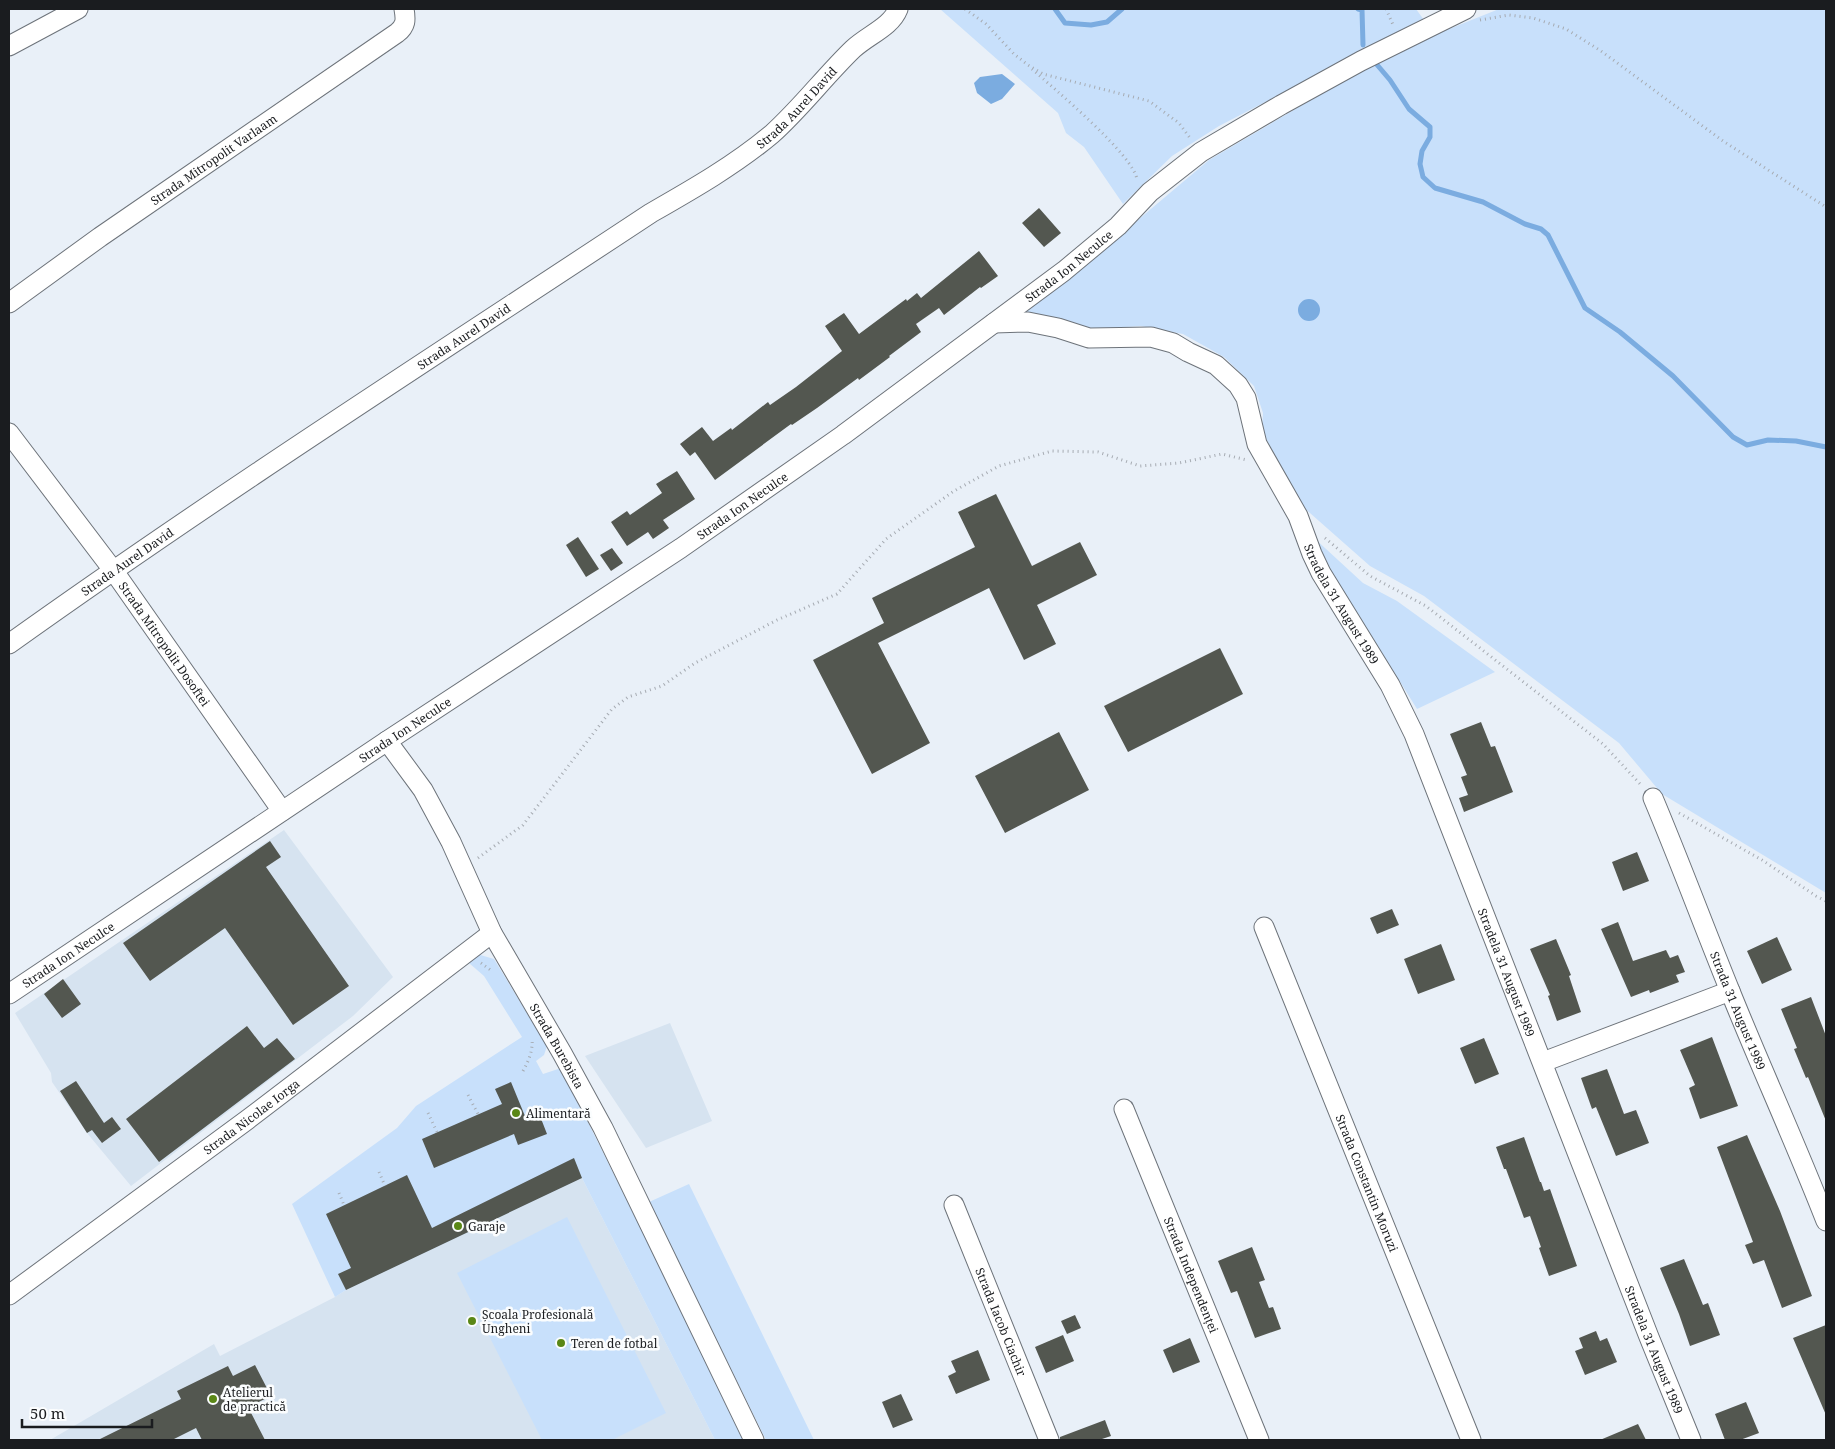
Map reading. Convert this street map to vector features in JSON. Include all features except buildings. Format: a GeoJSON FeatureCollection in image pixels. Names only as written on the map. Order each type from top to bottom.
{"type":"FeatureCollection","features":[{"type":"Feature","properties":{"kind":"street"},"geometry":{"type":"LineString","coordinates":[[9,46],[78,9]]}},
{"type":"Feature","properties":{"kind":"street","name":"Strada Mitropolit Varlaam"},"geometry":{"type":"LineString","coordinates":[[9,303],[100,237],[397,33],[405,24],[404,9]]}},
{"type":"Feature","properties":{"kind":"street","name":"Strada Aurel David"},"geometry":{"type":"LineString","coordinates":[[9,644],[113,570],[651,213],[738,160],[772,134],[854,48],[895,17],[898,9]]}},
{"type":"Feature","properties":{"kind":"street","name":"Strada Ion Neculce"},"geometry":{"type":"LineString","coordinates":[[9,994],[387,741],[681,548],[843,435],[1086,254],[1118,226],[1150,192],[1201,152],[1361,61],[1471,15]]}},
{"type":"Feature","properties":{"kind":"street","name":"Stradela 31 August 1989"},"geometry":{"type":"LineString","coordinates":[[994,324],[1028,322],[1058,328],[1089,338],[1151,337],[1173,343],[1216,365],[1238,385],[1246,398],[1257,444],[1298,516],[1312,554],[1390,685],[1405,714],[1691,1440]]}},
{"type":"Feature","properties":{"kind":"street","name":"Strada Mitropolit Dosoftei"},"geometry":{"type":"LineString","coordinates":[[9,433],[113,570],[282,811]]}},
{"type":"Feature","properties":{"kind":"street","name":"Strada Burebista"},"geometry":{"type":"LineString","coordinates":[[387,741],[423,790],[451,842],[492,933],[603,1128],[754,1440]]}},
{"type":"Feature","properties":{"kind":"street","name":"Strada 31 August 1989"},"geometry":{"type":"LineString","coordinates":[[1653,798],[1696,900],[1730,991],[1826,1221]]}},
{"type":"Feature","properties":{"kind":"street","name":"Strada Constantin Moruzi"},"geometry":{"type":"LineString","coordinates":[[1264,927],[1471,1440]]}},
{"type":"Feature","properties":{"kind":"street","name":"Strada Nicolae Iorga"},"geometry":{"type":"LineString","coordinates":[[9,1295],[247,1120],[492,933]]}},
{"type":"Feature","properties":{"kind":"street"},"geometry":{"type":"LineString","coordinates":[[1543,1062],[1730,991]]}},
{"type":"Feature","properties":{"kind":"street","name":"Strada Independenței"},"geometry":{"type":"LineString","coordinates":[[1124,1109],[1259,1440]]}},
{"type":"Feature","properties":{"kind":"street","name":"Strada Iacob Ciachir"},"geometry":{"type":"LineString","coordinates":[[954,1205],[1049,1440]]}},
{"type":"Feature","properties":{"kind":"path"},"geometry":{"type":"LineString","coordinates":[[965,9],[986,24],[1014,54],[1097,128],[1124,156],[1136,175],[1137,183]]}},
{"type":"Feature","properties":{"kind":"path"},"geometry":{"type":"LineString","coordinates":[[1471,15],[1509,15],[1533,18],[1566,29],[1601,51],[1723,141],[1826,207]]}},
{"type":"Feature","properties":{"kind":"path"},"geometry":{"type":"LineString","coordinates":[[1028,66],[1044,74],[1149,101],[1179,123],[1201,152]]}},
{"type":"Feature","properties":{"kind":"path"},"geometry":{"type":"LineString","coordinates":[[463,869],[523,825],[612,709],[628,698],[662,686],[695,663],[777,620],[837,594],[886,539],[954,491],[999,466],[1052,451],[1098,452],[1140,466],[1178,463],[1222,454],[1270,466]]}},
{"type":"Feature","properties":{"kind":"path"},"geometry":{"type":"LineString","coordinates":[[1320,534],[1370,576],[1426,606],[1603,744],[1653,798]]}},
{"type":"Feature","properties":{"kind":"path"},"geometry":{"type":"LineString","coordinates":[[1678,813],[1762,860],[1826,901]]}},
{"type":"Feature","properties":{"kind":"path"},"geometry":{"type":"LineString","coordinates":[[466,952],[492,971],[497,979]]}},
{"type":"Feature","properties":{"kind":"path"},"geometry":{"type":"LineString","coordinates":[[523,1071],[530,1059],[532,1036]]}},
{"type":"Feature","properties":{"kind":"path"},"geometry":{"type":"LineString","coordinates":[[468,1095],[478,1114]]}},
{"type":"Feature","properties":{"kind":"path"},"geometry":{"type":"LineString","coordinates":[[428,1113],[437,1132]]}},
{"type":"Feature","properties":{"kind":"path"},"geometry":{"type":"LineString","coordinates":[[378,1172],[385,1186]]}},
{"type":"Feature","properties":{"kind":"path"},"geometry":{"type":"LineString","coordinates":[[339,1194],[344,1205]]}},
{"type":"Feature","properties":{"kind":"shaded area"},"geometry":{"type":"Polygon","coordinates":[[[940,9],[1416,9],[1424,20],[1219,126],[1172,156],[1123,204],[1084,147],[1066,133],[1058,113],[940,9]]]}},
{"type":"Feature","properties":{"kind":"shaded area"},"geometry":{"type":"Polygon","coordinates":[[[1499,9],[1826,9],[1826,893],[1662,794],[1619,743],[1424,596],[1370,566],[1302,506],[1262,431],[1263,413],[1254,386],[1224,357],[1183,334],[1141,326],[1096,329],[1019,313],[1126,230],[1209,160],[1350,77],[1424,39],[1499,9]]]}},
{"type":"Feature","properties":{"kind":"shaded area"},"geometry":{"type":"Polygon","coordinates":[[[1313,537],[1363,583],[1397,601],[1495,672],[1417,709],[1331,571],[1313,537]]]}},
{"type":"Feature","properties":{"kind":"shaded area"},"geometry":{"type":"Polygon","coordinates":[[[284,830],[393,977],[353,1016],[131,1186],[87,1133],[52,1082],[51,1073],[15,1013],[284,830]]]}},
{"type":"Feature","properties":{"kind":"shaded area"},"geometry":{"type":"Polygon","coordinates":[[[477,954],[494,959],[547,1046],[544,1055],[536,1061],[543,1074],[561,1068],[746,1440],[715,1440],[582,1178],[346,1290],[335,1297],[292,1204],[397,1128],[416,1106],[522,1037],[484,976],[469,963],[477,954]]]}},
{"type":"Feature","properties":{"kind":"shaded area"},"geometry":{"type":"Polygon","coordinates":[[[670,1023],[712,1121],[646,1148],[585,1056],[670,1023]]]}},
{"type":"Feature","properties":{"kind":"shaded area","name":"Școala Profesională Ungheni"},"geometry":{"type":"Polygon","coordinates":[[[582,1178],[715,1440],[50,1440],[214,1344],[220,1356],[346,1290],[582,1178]]]}},
{"type":"Feature","properties":{"kind":"shaded area"},"geometry":{"type":"Polygon","coordinates":[[[689,1184],[814,1440],[766,1440],[649,1202],[689,1184]]]}},
{"type":"Feature","properties":{"kind":"shaded area","name":"Teren de fotbal"},"geometry":{"type":"Polygon","coordinates":[[[567,1217],[666,1413],[612,1440],[542,1440],[457,1273],[567,1217]]]}},
{"type":"Feature","properties":{"kind":"water"},"geometry":{"type":"Polygon","coordinates":[[[1002,74],[1015,84],[1002,99],[991,104],[977,93],[974,83],[980,77],[1002,74]]]}},
{"type":"Feature","properties":{"kind":"water"},"geometry":{"type":"Polygon","coordinates":[[[1309,299],[1317,302],[1320,310],[1317,318],[1309,321],[1301,318],[1298,310],[1301,302],[1309,299]]]}},
{"type":"Feature","properties":{"kind":"waterway"},"geometry":{"type":"LineString","coordinates":[[1055,9],[1065,23],[1091,25],[1107,22],[1122,9]]}},
{"type":"Feature","properties":{"kind":"waterway"},"geometry":{"type":"LineString","coordinates":[[1358,9],[1362,10],[1363,45]]}},
{"type":"Feature","properties":{"kind":"waterway"},"geometry":{"type":"LineString","coordinates":[[1373,60],[1390,80],[1409,109],[1430,127],[1430,137],[1422,151],[1420,164],[1423,177],[1435,188],[1483,202],[1525,224],[1541,229],[1548,235],[1585,308],[1620,332],[1673,376],[1733,437],[1747,445],[1768,440],[1796,441],[1826,447]]}},
{"type":"Feature","properties":{"kind":"place","name":"Alimentară"},"geometry":{"type":"Point","coordinates":[516,1113]}},
{"type":"Feature","properties":{"kind":"place","name":"Garaje"},"geometry":{"type":"Point","coordinates":[458,1226]}},
{"type":"Feature","properties":{"kind":"place","name":"Școala Profesională Ungheni"},"geometry":{"type":"Point","coordinates":[472,1321]}},
{"type":"Feature","properties":{"kind":"place","name":"Teren de fotbal"},"geometry":{"type":"Point","coordinates":[561,1343]}},
{"type":"Feature","properties":{"kind":"place","name":"Atelierul de practică"},"geometry":{"type":"Point","coordinates":[213,1399]}}]}
